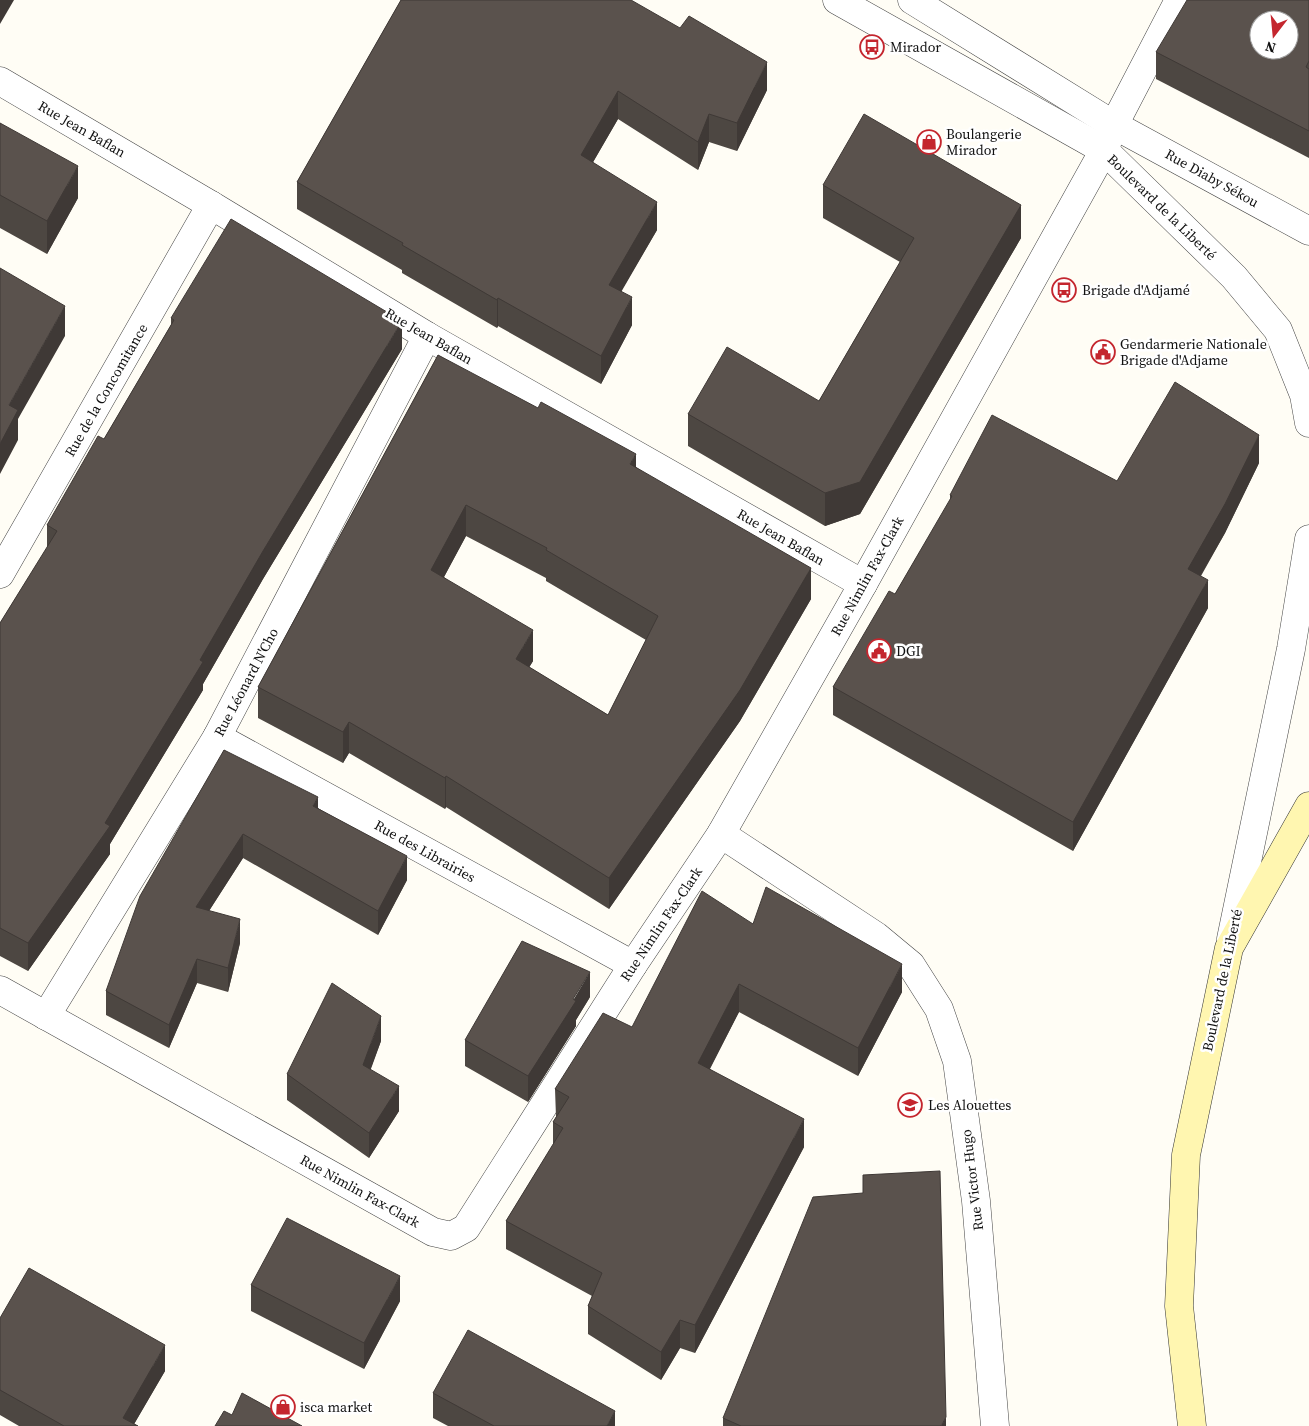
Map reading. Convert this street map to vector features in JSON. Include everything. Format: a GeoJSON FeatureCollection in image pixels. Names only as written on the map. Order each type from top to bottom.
{"type":"FeatureCollection","features":[{"type":"Feature","properties":{"kind":"main road"},"geometry":{"type":"LineString","coordinates":[[1229,948],[1309,806]]}},
{"type":"Feature","properties":{"kind":"main road","name":"Boulevard de la Liberté"},"geometry":{"type":"LineString","coordinates":[[1192,1426],[1179,1306],[1186,1155],[1229,948]]}},
{"type":"Feature","properties":{"kind":"street","name":"Boulevard de la Liberté"},"geometry":{"type":"LineString","coordinates":[[837,0],[1104,150],[1234,277],[1278,330],[1304,395],[1309,423]]}},
{"type":"Feature","properties":{"kind":"street"},"geometry":{"type":"LineString","coordinates":[[912,0],[1114,125]]}},
{"type":"Feature","properties":{"kind":"street","name":"Rue Nimlin Fax-Clark"},"geometry":{"type":"LineString","coordinates":[[0,990],[433,1232],[451,1236],[466,1228],[633,964],[721,834],[863,584],[1104,150],[1114,125],[1179,0]]}},
{"type":"Feature","properties":{"kind":"street","name":"Rue Jean Baflan"},"geometry":{"type":"LineString","coordinates":[[0,81],[211,205],[427,336],[863,584]]}},
{"type":"Feature","properties":{"kind":"street","name":"Rue Diaby Sékou"},"geometry":{"type":"LineString","coordinates":[[1114,125],[1309,231]]}},
{"type":"Feature","properties":{"kind":"street","name":"Rue de la Concomitance"},"geometry":{"type":"LineString","coordinates":[[0,574],[211,205]]}},
{"type":"Feature","properties":{"kind":"street","name":"Rue Léonard N'Cho"},"geometry":{"type":"LineString","coordinates":[[46,1016],[217,737],[427,336]]}},
{"type":"Feature","properties":{"kind":"street","name":"Boulevard de la Liberté"},"geometry":{"type":"LineString","coordinates":[[1229,948],[1291,649],[1309,538]]}},
{"type":"Feature","properties":{"kind":"street","name":"Rue des Librairies"},"geometry":{"type":"LineString","coordinates":[[217,737],[633,964]]}},
{"type":"Feature","properties":{"kind":"street","name":"Rue Victor Hugo"},"geometry":{"type":"LineString","coordinates":[[721,834],[876,936],[911,965],[939,1009],[957,1061],[974,1183],[995,1426]]}},
{"type":"Feature","properties":{"kind":"building"},"geometry":{"type":"Polygon","coordinates":[[[401,0],[631,0],[680,28],[689,16],[767,62],[737,123],[709,114],[698,142],[618,91],[581,155],[657,202],[609,285],[632,297],[601,356],[498,298],[497,300],[297,182],[401,0]]]}},
{"type":"Feature","properties":{"kind":"building"},"geometry":{"type":"Polygon","coordinates":[[[1187,0],[1309,0],[1309,61],[1306,67],[1309,69],[1309,131],[1156,52],[1187,0]]]}},
{"type":"Feature","properties":{"kind":"building"},"geometry":{"type":"Polygon","coordinates":[[[864,114],[1021,205],[860,482],[825,493],[688,414],[727,347],[819,401],[914,238],[823,185],[864,114]]]}},
{"type":"Feature","properties":{"kind":"building"},"geometry":{"type":"Polygon","coordinates":[[[0,123],[78,166],[47,221],[0,195],[0,123]]]}},
{"type":"Feature","properties":{"kind":"building"},"geometry":{"type":"Polygon","coordinates":[[[231,219],[402,321],[263,551],[200,660],[203,662],[105,823],[110,826],[28,943],[0,928],[0,623],[57,531],[47,525],[98,436],[104,439],[174,320],[171,318],[231,219]]]}},
{"type":"Feature","properties":{"kind":"building"},"geometry":{"type":"Polygon","coordinates":[[[0,268],[65,306],[9,405],[18,410],[0,444],[0,268]]]}},
{"type":"Feature","properties":{"kind":"building"},"geometry":{"type":"Polygon","coordinates":[[[438,355],[538,408],[541,402],[636,454],[630,464],[811,568],[740,690],[609,878],[446,776],[445,778],[349,722],[343,732],[258,687],[438,355]],[[466,505],[431,570],[533,630],[516,659],[608,715],[658,616],[546,550],[547,548],[466,505]]]}},
{"type":"Feature","properties":{"kind":"building"},"geometry":{"type":"Polygon","coordinates":[[[1175,382],[1259,435],[1225,504],[1188,569],[1208,580],[1073,822],[833,687],[889,591],[895,594],[952,496],[950,495],[992,415],[1117,481],[1175,382]]]}},
{"type":"Feature","properties":{"kind":"building"},"geometry":{"type":"Polygon","coordinates":[[[224,750],[318,797],[313,806],[407,856],[378,911],[243,834],[196,907],[240,919],[228,968],[197,959],[169,1025],[106,991],[140,896],[224,750]]]}},
{"type":"Feature","properties":{"kind":"building"},"geometry":{"type":"Polygon","coordinates":[[[766,887],[902,964],[858,1048],[739,984],[698,1063],[804,1119],[695,1325],[680,1320],[661,1352],[588,1306],[602,1273],[506,1221],[563,1128],[553,1122],[569,1097],[555,1089],[603,1013],[632,1027],[702,891],[753,924],[766,887]]]}},
{"type":"Feature","properties":{"kind":"building"},"geometry":{"type":"Polygon","coordinates":[[[522,941],[590,972],[573,999],[576,1001],[528,1076],[465,1040],[522,941]]]}},
{"type":"Feature","properties":{"kind":"building"},"geometry":{"type":"Polygon","coordinates":[[[332,983],[381,1016],[363,1065],[399,1086],[369,1133],[287,1074],[332,983]]]}},
{"type":"Feature","properties":{"kind":"building"},"geometry":{"type":"Polygon","coordinates":[[[940,1171],[946,1417],[941,1426],[741,1426],[723,1418],[813,1197],[863,1193],[863,1175],[940,1171]]]}},
{"type":"Feature","properties":{"kind":"building"},"geometry":{"type":"Polygon","coordinates":[[[287,1218],[400,1276],[364,1343],[251,1285],[287,1218]]]}},
{"type":"Feature","properties":{"kind":"building"},"geometry":{"type":"Polygon","coordinates":[[[29,1268],[165,1345],[123,1418],[138,1426],[64,1426],[0,1390],[0,1318],[29,1268]]]}},
{"type":"Feature","properties":{"kind":"building"},"geometry":{"type":"Polygon","coordinates":[[[468,1330],[615,1411],[607,1426],[494,1426],[433,1393],[468,1330]]]}},
{"type":"Feature","properties":{"kind":"building"},"geometry":{"type":"Polygon","coordinates":[[[242,1393],[302,1426],[215,1426],[224,1411],[232,1415],[242,1393]]]}},
{"type":"Feature","properties":{"kind":"place","name":"Mirador"},"geometry":{"type":"Point","coordinates":[872,47]}},
{"type":"Feature","properties":{"kind":"place","name":"Boulangerie Mirador"},"geometry":{"type":"Point","coordinates":[929,142]}},
{"type":"Feature","properties":{"kind":"place","name":"Brigade d'Adjamé"},"geometry":{"type":"Point","coordinates":[1064,290]}},
{"type":"Feature","properties":{"kind":"place","name":"Gendarmerie Nationale Brigade d'Adjame"},"geometry":{"type":"Point","coordinates":[1103,352]}},
{"type":"Feature","properties":{"kind":"place","name":"DGI"},"geometry":{"type":"Point","coordinates":[879,651]}},
{"type":"Feature","properties":{"kind":"place","name":"Les Alouettes"},"geometry":{"type":"Point","coordinates":[910,1105]}},
{"type":"Feature","properties":{"kind":"place","name":"isca market"},"geometry":{"type":"Point","coordinates":[283,1407]}}]}
